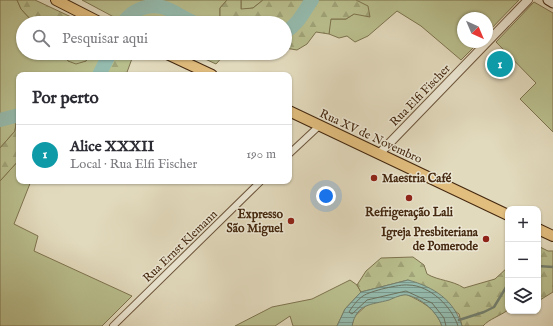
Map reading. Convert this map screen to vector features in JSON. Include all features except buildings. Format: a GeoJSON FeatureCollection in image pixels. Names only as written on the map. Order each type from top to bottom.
{"type":"FeatureCollection","features":[{"type":"Feature","properties":{"kind":"main road"},"geometry":{"type":"LineString","coordinates":[[56,0],[87,16]]}},
{"type":"Feature","properties":{"kind":"main road"},"geometry":{"type":"LineString","coordinates":[[548,0],[553,3]]}},
{"type":"Feature","properties":{"kind":"main road"},"geometry":{"type":"LineString","coordinates":[[181,60],[206,72]]}},
{"type":"Feature","properties":{"kind":"main road","name":"Rua XV de Novembro"},"geometry":{"type":"LineString","coordinates":[[292,112],[505,214]]}},
{"type":"Feature","properties":{"kind":"main road"},"geometry":{"type":"LineString","coordinates":[[541,230],[553,236]]}},
{"type":"Feature","properties":{"kind":"street","name":"Rua Elfi Fischer"},"geometry":{"type":"LineString","coordinates":[[380,154],[528,0]]}},
{"type":"Feature","properties":{"kind":"street"},"geometry":{"type":"LineString","coordinates":[[292,151],[319,126]]}},
{"type":"Feature","properties":{"kind":"street","name":"Rua Ernst Klemann"},"geometry":{"type":"LineString","coordinates":[[113,326],[258,184]]}},
{"type":"Feature","properties":{"kind":"green space"},"geometry":{"type":"Polygon","coordinates":[[[0,0],[17,0],[21,9],[28,16],[16,16],[16,60],[108,60],[102,72],[16,72],[15,131],[0,148],[0,0]]]}},
{"type":"Feature","properties":{"kind":"green space"},"geometry":{"type":"Polygon","coordinates":[[[17,0],[35,0],[69,16],[28,16],[21,9],[17,0]]]}},
{"type":"Feature","properties":{"kind":"green space"},"geometry":{"type":"Polygon","coordinates":[[[82,0],[227,0],[220,8],[220,16],[112,16],[82,0]]]}},
{"type":"Feature","properties":{"kind":"green space"},"geometry":{"type":"Polygon","coordinates":[[[227,0],[241,0],[241,9],[253,8],[263,0],[356,0],[368,6],[370,17],[354,14],[346,19],[331,19],[329,34],[316,32],[307,44],[297,50],[292,49],[292,16],[220,16],[220,8],[227,0]]]}},
{"type":"Feature","properties":{"kind":"green space"},"geometry":{"type":"Polygon","coordinates":[[[241,0],[263,0],[253,8],[241,10],[241,0]]]}},
{"type":"Feature","properties":{"kind":"green space"},"geometry":{"type":"Polygon","coordinates":[[[356,0],[519,0],[493,27],[493,12],[457,12],[457,48],[473,48],[461,60],[421,26],[397,11],[368,36],[355,42],[347,36],[339,38],[329,34],[330,19],[346,19],[354,14],[356,0]]]}},
{"type":"Feature","properties":{"kind":"green space"},"geometry":{"type":"Polygon","coordinates":[[[534,2],[553,13],[553,132],[520,99],[536,83],[496,42],[534,2]]]}},
{"type":"Feature","properties":{"kind":"green space"},"geometry":{"type":"Polygon","coordinates":[[[68,60],[87,60],[76,64],[68,60]]]}},
{"type":"Feature","properties":{"kind":"green space"},"geometry":{"type":"Polygon","coordinates":[[[108,60],[131,60],[127,72],[102,72],[108,60]]]}},
{"type":"Feature","properties":{"kind":"green space"},"geometry":{"type":"Polygon","coordinates":[[[207,60],[220,60],[216,64],[207,60]]]}},
{"type":"Feature","properties":{"kind":"green space"},"geometry":{"type":"Polygon","coordinates":[[[16,124],[16,163],[0,181],[0,148],[15,131],[16,124]]]}},
{"type":"Feature","properties":{"kind":"green space"},"geometry":{"type":"Polygon","coordinates":[[[16,163],[16,184],[30,184],[14,224],[38,236],[34,251],[132,296],[102,326],[0,326],[0,181],[16,163]]]}},
{"type":"Feature","properties":{"kind":"green space"},"geometry":{"type":"Polygon","coordinates":[[[541,248],[548,251],[553,251],[553,292],[541,299],[541,248]]]}},
{"type":"Feature","properties":{"kind":"green space"},"geometry":{"type":"Polygon","coordinates":[[[413,257],[424,265],[427,274],[455,283],[464,288],[495,279],[505,270],[505,312],[488,321],[483,326],[462,326],[459,314],[408,280],[361,292],[357,285],[366,271],[381,258],[413,257]]]}},
{"type":"Feature","properties":{"kind":"green space"},"geometry":{"type":"Polygon","coordinates":[[[350,280],[357,285],[361,292],[345,309],[337,326],[293,326],[290,316],[275,326],[235,326],[272,307],[312,299],[350,280]]]}},
{"type":"Feature","properties":{"kind":"green space"},"geometry":{"type":"Polygon","coordinates":[[[406,294],[428,306],[436,315],[442,326],[352,326],[354,317],[369,303],[406,294]]]}},
{"type":"Feature","properties":{"kind":"water"},"geometry":{"type":"Polygon","coordinates":[[[408,280],[426,286],[442,296],[454,309],[462,326],[442,326],[437,316],[428,306],[418,299],[405,295],[366,306],[357,313],[352,326],[337,326],[345,309],[361,292],[408,280]]]}},
{"type":"Feature","properties":{"kind":"waterway"},"geometry":{"type":"LineString","coordinates":[[153,4],[156,0]]}},
{"type":"Feature","properties":{"kind":"waterway"},"geometry":{"type":"LineString","coordinates":[[292,27],[312,0]]}},
{"type":"Feature","properties":{"kind":"waterway"},"geometry":{"type":"LineString","coordinates":[[129,16],[137,10],[155,6],[168,9],[182,16]]}},
{"type":"Feature","properties":{"kind":"waterway"},"geometry":{"type":"LineString","coordinates":[[100,72],[106,60]]}},
{"type":"Feature","properties":{"kind":"waterway"},"geometry":{"type":"LineString","coordinates":[[0,120],[16,116]]}},
{"type":"Feature","properties":{"kind":"waterway"},"geometry":{"type":"LineString","coordinates":[[541,266],[553,267]]}},
{"type":"Feature","properties":{"kind":"waterway"},"geometry":{"type":"LineString","coordinates":[[459,320],[484,312],[494,307],[505,289]]}},
{"type":"Feature","properties":{"kind":"place","name":"Alice XXXII"},"geometry":{"type":"Point","coordinates":[500,64]}},
{"type":"Feature","properties":{"kind":"place","name":"Maestria Café"},"geometry":{"type":"Point","coordinates":[374,178]}},
{"type":"Feature","properties":{"kind":"place","name":"Refrigeração Lali"},"geometry":{"type":"Point","coordinates":[409,198]}},
{"type":"Feature","properties":{"kind":"place","name":"Expresso São Miguel"},"geometry":{"type":"Point","coordinates":[291,221]}},
{"type":"Feature","properties":{"kind":"place","name":"Igreja Presbiteriana de Pomerode"},"geometry":{"type":"Point","coordinates":[486,239]}}]}
